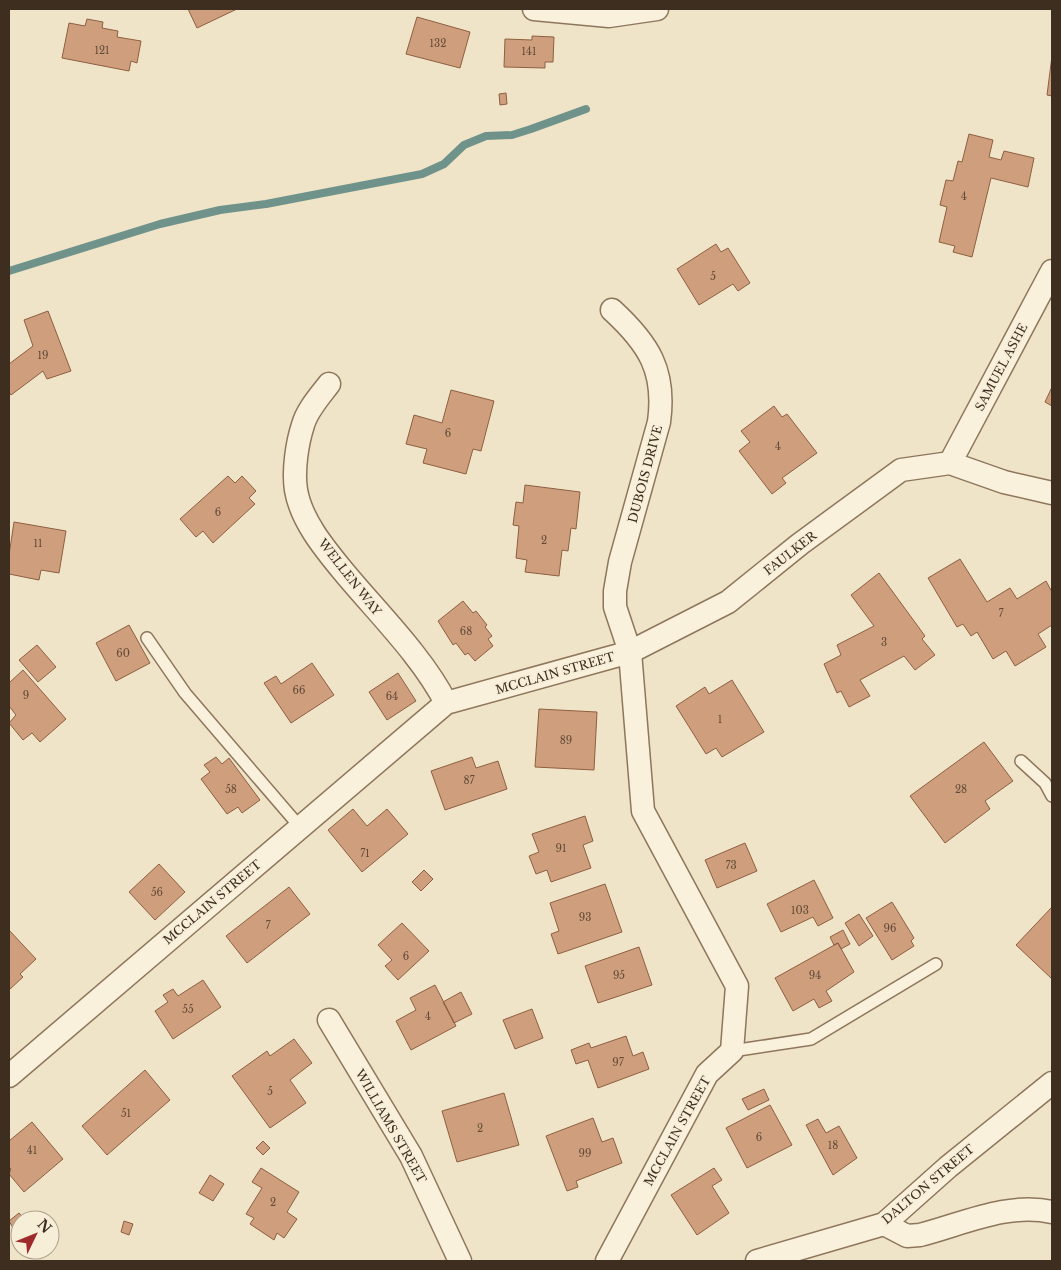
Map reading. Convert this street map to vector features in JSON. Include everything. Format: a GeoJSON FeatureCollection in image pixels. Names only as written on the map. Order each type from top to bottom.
{"type":"FeatureCollection","features":[{"type":"Feature","properties":{"kind":"street"},"geometry":{"type":"LineString","coordinates":[[534,9],[609,16],[657,9]]}},
{"type":"Feature","properties":{"kind":"street","name":"SAMUEL ASHE"},"geometry":{"type":"LineString","coordinates":[[950,463],[1052,271]]}},
{"type":"Feature","properties":{"kind":"street","name":"DUBOIS DRIVE"},"geometry":{"type":"LineString","coordinates":[[612,310],[636,334],[650,354],[661,384],[662,402],[659,422],[620,562],[615,592],[615,608],[630,652]]}},
{"type":"Feature","properties":{"kind":"street","name":"WELLEN WAY"},"geometry":{"type":"LineString","coordinates":[[329,384],[303,425],[296,470],[296,489],[301,507],[330,556],[439,688],[446,703]]}},
{"type":"Feature","properties":{"kind":"street"},"geometry":{"type":"LineString","coordinates":[[950,463],[1004,482],[1052,493]]}},
{"type":"Feature","properties":{"kind":"street","name":"FAULKER"},"geometry":{"type":"LineString","coordinates":[[630,652],[728,602],[800,544],[901,470],[950,463]]}},
{"type":"Feature","properties":{"kind":"street","name":"MCCLAIN STREET"},"geometry":{"type":"LineString","coordinates":[[9,1076],[446,703],[630,652],[642,811],[737,986],[732,1052],[708,1074],[607,1261]]}},
{"type":"Feature","properties":{"kind":"street","name":"WILLIAMS STREET"},"geometry":{"type":"LineString","coordinates":[[329,1020],[411,1156],[460,1261]]}},
{"type":"Feature","properties":{"kind":"street","name":"DALTON STREET"},"geometry":{"type":"LineString","coordinates":[[757,1261],[884,1224],[956,1161],[1052,1082]]}},
{"type":"Feature","properties":{"kind":"street"},"geometry":{"type":"LineString","coordinates":[[884,1224],[907,1236],[920,1235],[1013,1210],[1035,1208],[1052,1212]]}},
{"type":"Feature","properties":{"kind":"lane"},"geometry":{"type":"LineString","coordinates":[[147,638],[185,693],[254,776],[300,827]]}},
{"type":"Feature","properties":{"kind":"lane"},"geometry":{"type":"LineString","coordinates":[[1021,761],[1045,783],[1052,796]]}},
{"type":"Feature","properties":{"kind":"lane"},"geometry":{"type":"LineString","coordinates":[[732,1052],[811,1039],[936,964]]}},
{"type":"Feature","properties":{"kind":"building"},"geometry":{"type":"Polygon","coordinates":[[[188,9],[237,9],[197,28],[188,9]]]}},
{"type":"Feature","properties":{"kind":"building"},"geometry":{"type":"Polygon","coordinates":[[[417,17],[470,32],[460,68],[406,54],[417,17]]]}},
{"type":"Feature","properties":{"kind":"building"},"geometry":{"type":"Polygon","coordinates":[[[87,19],[103,22],[102,28],[118,31],[117,37],[141,41],[137,63],[131,61],[129,71],[62,58],[69,23],[85,26],[87,19]]]}},
{"type":"Feature","properties":{"kind":"building"},"geometry":{"type":"Polygon","coordinates":[[[532,36],[554,37],[553,62],[545,62],[545,68],[504,67],[505,39],[532,40],[532,36]]]}},
{"type":"Feature","properties":{"kind":"building"},"geometry":{"type":"Polygon","coordinates":[[[1052,56],[1052,96],[1047,95],[1052,56]]]}},
{"type":"Feature","properties":{"kind":"building"},"geometry":{"type":"Polygon","coordinates":[[[506,93],[507,104],[500,105],[499,94],[506,93]]]}},
{"type":"Feature","properties":{"kind":"building"},"geometry":{"type":"Polygon","coordinates":[[[969,134],[993,140],[989,157],[1001,160],[1004,151],[1034,158],[1028,187],[991,178],[972,257],[953,252],[955,246],[939,242],[947,207],[940,205],[946,180],[953,181],[958,161],[962,162],[969,134]]]}},
{"type":"Feature","properties":{"kind":"building"},"geometry":{"type":"Polygon","coordinates":[[[716,244],[721,252],[728,248],[750,283],[738,291],[733,284],[699,305],[677,269],[716,244]]]}},
{"type":"Feature","properties":{"kind":"building"},"geometry":{"type":"Polygon","coordinates":[[[48,311],[71,371],[47,379],[43,371],[11,395],[9,392],[9,364],[33,346],[24,320],[48,311]]]}},
{"type":"Feature","properties":{"kind":"building"},"geometry":{"type":"Polygon","coordinates":[[[1052,387],[1052,406],[1045,402],[1052,387]]]}},
{"type":"Feature","properties":{"kind":"building"},"geometry":{"type":"Polygon","coordinates":[[[451,390],[494,401],[481,451],[473,449],[466,474],[423,463],[427,449],[406,444],[414,415],[442,423],[451,390]]]}},
{"type":"Feature","properties":{"kind":"building"},"geometry":{"type":"Polygon","coordinates":[[[774,406],[782,417],[787,414],[817,453],[782,478],[786,483],[772,494],[739,451],[750,442],[741,431],[774,406]]]}},
{"type":"Feature","properties":{"kind":"building"},"geometry":{"type":"Polygon","coordinates":[[[228,476],[235,483],[242,476],[256,491],[249,498],[255,504],[213,543],[203,531],[196,537],[180,519],[228,476]]]}},
{"type":"Feature","properties":{"kind":"building"},"geometry":{"type":"Polygon","coordinates":[[[525,485],[580,492],[576,529],[571,528],[568,551],[562,550],[559,576],[525,572],[527,560],[516,558],[519,526],[513,525],[516,502],[523,503],[525,485]]]}},
{"type":"Feature","properties":{"kind":"building"},"geometry":{"type":"Polygon","coordinates":[[[14,522],[66,531],[59,573],[41,570],[39,580],[9,574],[9,555],[14,522]]]}},
{"type":"Feature","properties":{"kind":"building"},"geometry":{"type":"Polygon","coordinates":[[[960,559],[987,602],[1010,588],[1017,599],[1046,581],[1052,592],[1052,625],[1038,634],[1046,647],[1015,666],[1006,651],[993,659],[977,632],[971,636],[963,624],[957,627],[928,578],[960,559]]]}},
{"type":"Feature","properties":{"kind":"building"},"geometry":{"type":"Polygon","coordinates":[[[879,573],[925,636],[922,639],[935,655],[915,670],[904,656],[860,680],[870,696],[849,707],[841,691],[837,693],[824,664],[841,655],[837,645],[874,626],[851,595],[879,573]]]}},
{"type":"Feature","properties":{"kind":"building"},"geometry":{"type":"Polygon","coordinates":[[[463,601],[473,613],[476,611],[487,625],[485,627],[492,636],[488,639],[493,646],[475,661],[468,653],[465,655],[456,643],[453,645],[438,621],[463,601]]]}},
{"type":"Feature","properties":{"kind":"building"},"geometry":{"type":"Polygon","coordinates":[[[129,625],[150,663],[116,681],[96,643],[129,625]]]}},
{"type":"Feature","properties":{"kind":"building"},"geometry":{"type":"Polygon","coordinates":[[[37,645],[56,667],[38,682],[19,660],[37,645]]]}},
{"type":"Feature","properties":{"kind":"building"},"geometry":{"type":"Polygon","coordinates":[[[312,663],[334,695],[291,723],[264,683],[276,676],[281,684],[312,663]]]}},
{"type":"Feature","properties":{"kind":"building"},"geometry":{"type":"Polygon","coordinates":[[[23,670],[66,719],[40,742],[32,733],[23,740],[9,723],[16,715],[9,706],[9,683],[23,670]]]}},
{"type":"Feature","properties":{"kind":"building"},"geometry":{"type":"Polygon","coordinates":[[[398,673],[416,701],[387,720],[369,692],[398,673]]]}},
{"type":"Feature","properties":{"kind":"building"},"geometry":{"type":"Polygon","coordinates":[[[732,680],[764,732],[722,757],[716,748],[706,754],[676,706],[705,687],[709,694],[732,680]]]}},
{"type":"Feature","properties":{"kind":"building"},"geometry":{"type":"Polygon","coordinates":[[[539,709],[597,712],[594,770],[535,767],[539,709]]]}},
{"type":"Feature","properties":{"kind":"building"},"geometry":{"type":"Polygon","coordinates":[[[984,742],[1013,781],[985,801],[990,809],[945,843],[910,796],[984,742]]]}},
{"type":"Feature","properties":{"kind":"building"},"geometry":{"type":"Polygon","coordinates":[[[216,757],[222,764],[229,758],[260,800],[242,813],[238,807],[227,814],[201,779],[210,772],[204,765],[216,757]]]}},
{"type":"Feature","properties":{"kind":"building"},"geometry":{"type":"Polygon","coordinates":[[[472,757],[476,768],[498,761],[507,789],[445,810],[431,771],[472,757]]]}},
{"type":"Feature","properties":{"kind":"building"},"geometry":{"type":"Polygon","coordinates":[[[353,809],[367,826],[387,809],[408,834],[362,872],[328,830],[353,809]]]}},
{"type":"Feature","properties":{"kind":"building"},"geometry":{"type":"Polygon","coordinates":[[[585,816],[593,841],[583,845],[591,868],[551,882],[547,870],[536,874],[529,856],[539,852],[532,834],[585,816]]]}},
{"type":"Feature","properties":{"kind":"building"},"geometry":{"type":"Polygon","coordinates":[[[745,843],[757,871],[717,888],[705,860],[745,843]]]}},
{"type":"Feature","properties":{"kind":"building"},"geometry":{"type":"Polygon","coordinates":[[[159,864],[185,892],[155,920],[129,892],[159,864]]]}},
{"type":"Feature","properties":{"kind":"building"},"geometry":{"type":"Polygon","coordinates":[[[424,870],[433,879],[421,891],[412,882],[424,870]]]}},
{"type":"Feature","properties":{"kind":"building"},"geometry":{"type":"Polygon","coordinates":[[[814,880],[833,918],[818,926],[813,917],[781,932],[767,904],[814,880]]]}},
{"type":"Feature","properties":{"kind":"building"},"geometry":{"type":"Polygon","coordinates":[[[605,884],[622,932],[558,954],[551,934],[559,931],[550,903],[605,884]]]}},
{"type":"Feature","properties":{"kind":"building"},"geometry":{"type":"Polygon","coordinates":[[[289,887],[310,914],[247,963],[226,936],[289,887]]]}},
{"type":"Feature","properties":{"kind":"building"},"geometry":{"type":"Polygon","coordinates":[[[892,902],[914,938],[911,941],[914,946],[892,960],[866,918],[892,902]]]}},
{"type":"Feature","properties":{"kind":"building"},"geometry":{"type":"Polygon","coordinates":[[[1052,907],[1052,979],[1016,945],[1052,907]]]}},
{"type":"Feature","properties":{"kind":"building"},"geometry":{"type":"Polygon","coordinates":[[[859,914],[873,936],[859,946],[845,923],[859,914]]]}},
{"type":"Feature","properties":{"kind":"building"},"geometry":{"type":"Polygon","coordinates":[[[402,923],[429,951],[398,980],[385,966],[392,960],[378,945],[402,923]]]}},
{"type":"Feature","properties":{"kind":"building"},"geometry":{"type":"Polygon","coordinates":[[[9,930],[36,959],[20,974],[23,977],[9,990],[9,930]]]}},
{"type":"Feature","properties":{"kind":"building"},"geometry":{"type":"Polygon","coordinates":[[[843,930],[850,944],[841,949],[838,943],[834,945],[830,937],[843,930]]]}},
{"type":"Feature","properties":{"kind":"building"},"geometry":{"type":"Polygon","coordinates":[[[838,943],[854,972],[826,991],[832,1001],[819,1008],[814,999],[793,1011],[775,978],[838,943]]]}},
{"type":"Feature","properties":{"kind":"building"},"geometry":{"type":"Polygon","coordinates":[[[639,947],[652,985],[598,1003],[585,966],[639,947]]]}},
{"type":"Feature","properties":{"kind":"building"},"geometry":{"type":"Polygon","coordinates":[[[203,980],[221,1007],[173,1039],[155,1011],[168,1002],[163,995],[173,989],[178,996],[203,980]]]}},
{"type":"Feature","properties":{"kind":"building"},"geometry":{"type":"Polygon","coordinates":[[[435,985],[456,1026],[411,1050],[396,1021],[416,1010],[410,998],[435,985]]]}},
{"type":"Feature","properties":{"kind":"building"},"geometry":{"type":"Polygon","coordinates":[[[461,992],[472,1014],[454,1023],[443,1002],[461,992]]]}},
{"type":"Feature","properties":{"kind":"building"},"geometry":{"type":"Polygon","coordinates":[[[532,1009],[543,1038],[515,1049],[503,1020],[532,1009]]]}},
{"type":"Feature","properties":{"kind":"building"},"geometry":{"type":"Polygon","coordinates":[[[626,1036],[633,1056],[643,1052],[649,1069],[598,1088],[588,1060],[576,1064],[571,1050],[589,1043],[591,1048],[626,1036]]]}},
{"type":"Feature","properties":{"kind":"building"},"geometry":{"type":"Polygon","coordinates":[[[294,1039],[312,1063],[290,1080],[306,1103],[270,1128],[232,1076],[267,1051],[270,1056],[294,1039]]]}},
{"type":"Feature","properties":{"kind":"building"},"geometry":{"type":"Polygon","coordinates":[[[145,1070],[170,1100],[107,1155],[82,1126],[145,1070]]]}},
{"type":"Feature","properties":{"kind":"building"},"geometry":{"type":"Polygon","coordinates":[[[764,1089],[769,1100],[748,1110],[742,1099],[764,1089]]]}},
{"type":"Feature","properties":{"kind":"building"},"geometry":{"type":"Polygon","coordinates":[[[504,1093],[519,1145],[457,1162],[442,1111],[504,1093]]]}},
{"type":"Feature","properties":{"kind":"building"},"geometry":{"type":"Polygon","coordinates":[[[770,1105],[792,1145],[747,1168],[726,1128],[770,1105]]]}},
{"type":"Feature","properties":{"kind":"building"},"geometry":{"type":"Polygon","coordinates":[[[593,1118],[602,1142],[613,1138],[622,1163],[576,1181],[578,1187],[567,1191],[546,1136],[593,1118]]]}},
{"type":"Feature","properties":{"kind":"building"},"geometry":{"type":"Polygon","coordinates":[[[818,1119],[826,1133],[839,1126],[857,1158],[833,1175],[806,1125],[818,1119]]]}},
{"type":"Feature","properties":{"kind":"building"},"geometry":{"type":"Polygon","coordinates":[[[32,1122],[63,1159],[24,1192],[9,1174],[11,1169],[9,1167],[9,1141],[32,1122]]]}},
{"type":"Feature","properties":{"kind":"building"},"geometry":{"type":"Polygon","coordinates":[[[263,1141],[270,1148],[263,1155],[256,1148],[263,1141]]]}},
{"type":"Feature","properties":{"kind":"building"},"geometry":{"type":"Polygon","coordinates":[[[261,1168],[299,1192],[287,1212],[297,1219],[284,1238],[277,1233],[274,1240],[250,1224],[254,1218],[246,1214],[262,1188],[252,1182],[261,1168]]]}},
{"type":"Feature","properties":{"kind":"building"},"geometry":{"type":"Polygon","coordinates":[[[714,1168],[722,1180],[712,1186],[729,1213],[697,1235],[671,1195],[714,1168]]]}},
{"type":"Feature","properties":{"kind":"building"},"geometry":{"type":"Polygon","coordinates":[[[210,1175],[224,1184],[213,1201],[199,1193],[210,1175]]]}},
{"type":"Feature","properties":{"kind":"building"},"geometry":{"type":"Polygon","coordinates":[[[124,1221],[133,1224],[129,1235],[121,1232],[124,1221]]]}},
{"type":"Feature","properties":{"kind":"waterway"},"geometry":{"type":"LineString","coordinates":[[9,271],[160,224],[220,210],[266,204],[422,174],[444,164],[464,145],[486,136],[512,135],[586,109]]}}]}
